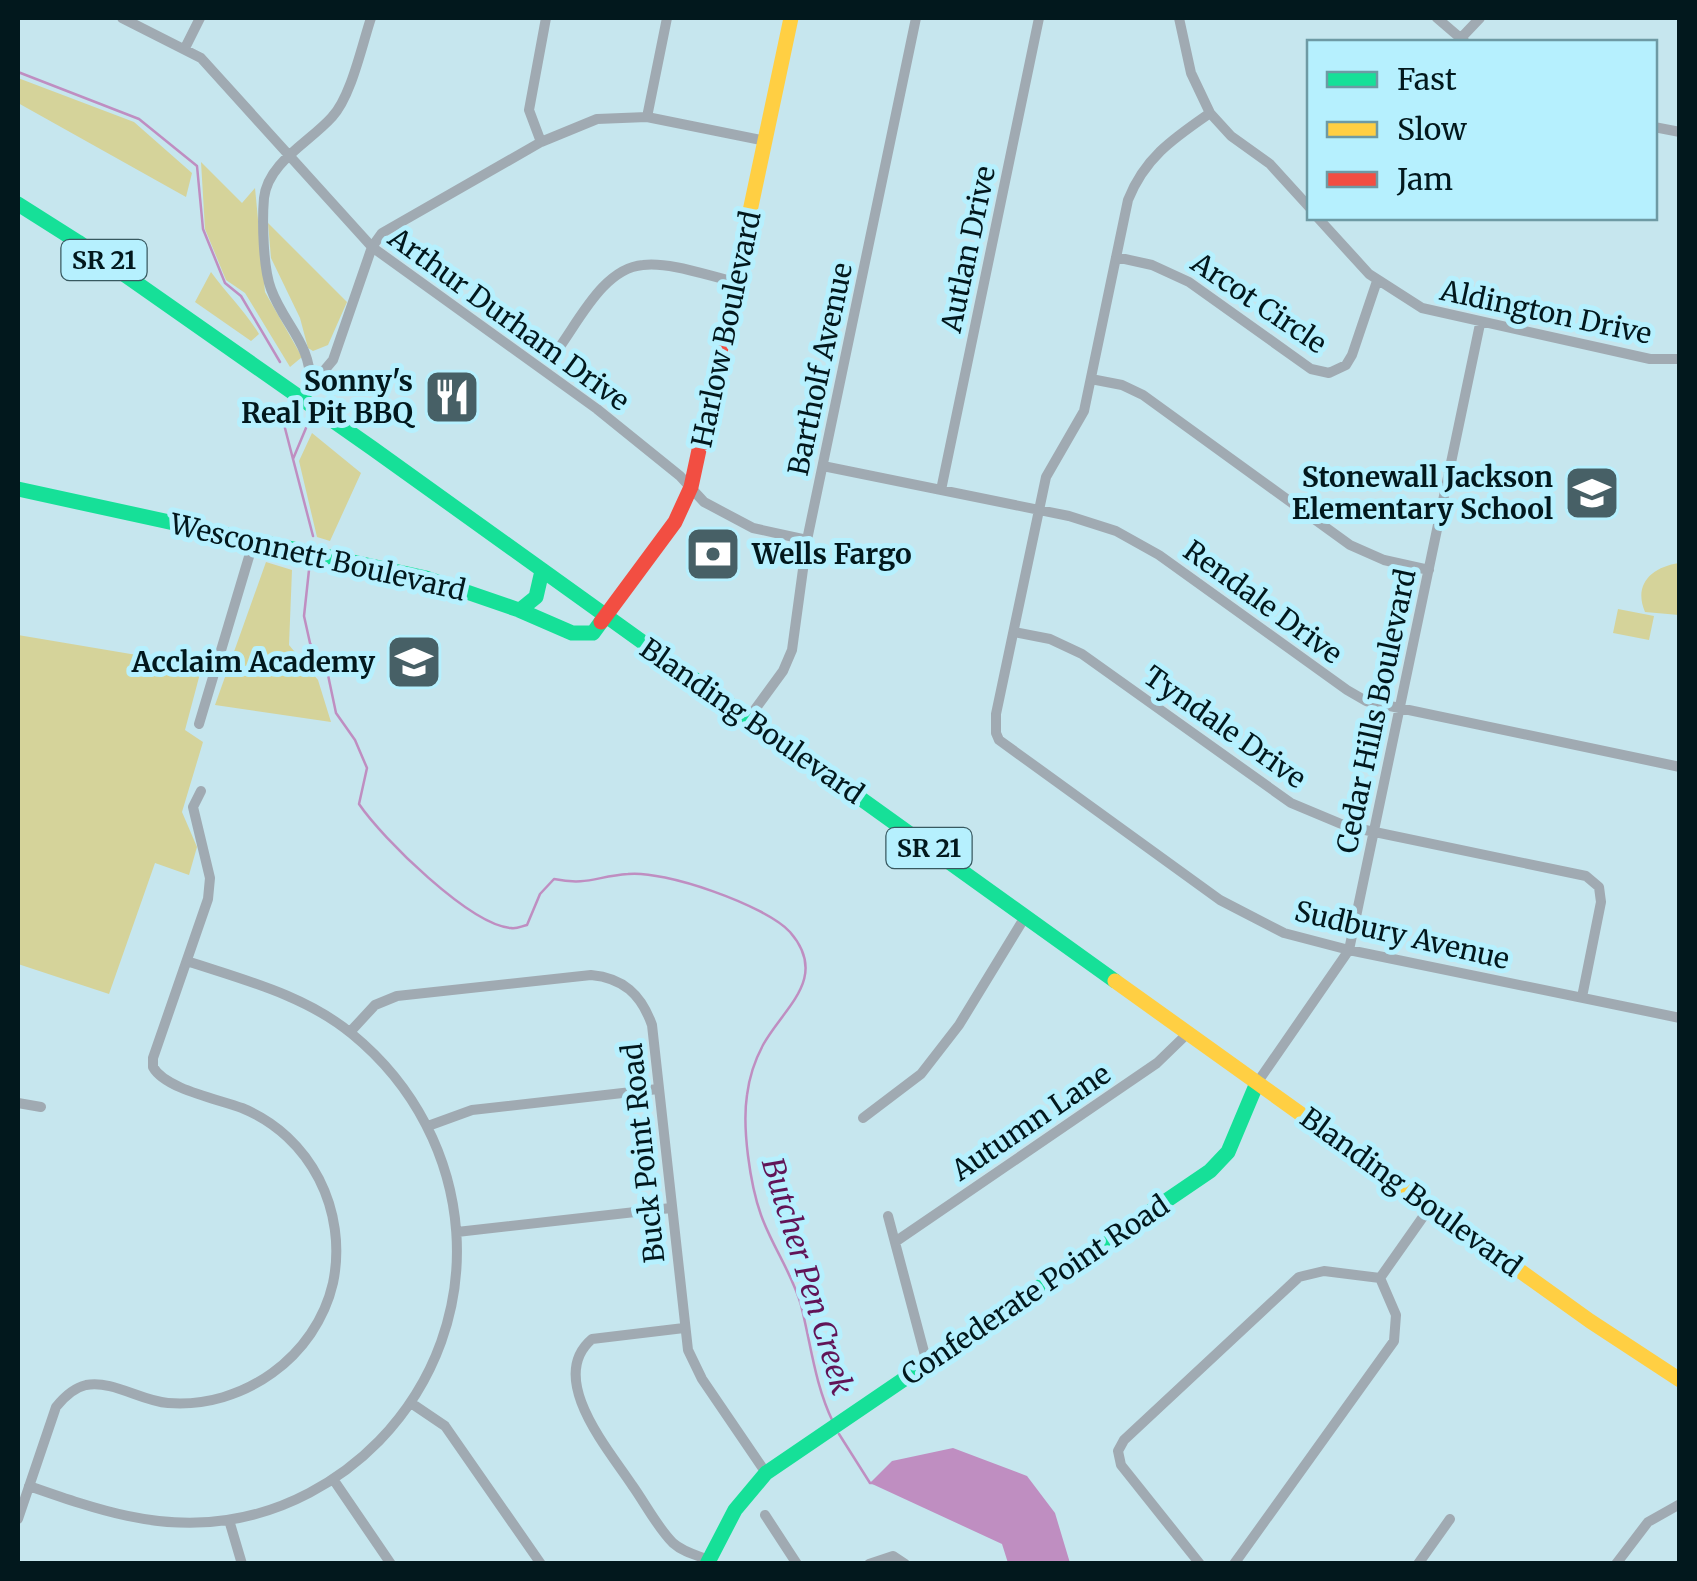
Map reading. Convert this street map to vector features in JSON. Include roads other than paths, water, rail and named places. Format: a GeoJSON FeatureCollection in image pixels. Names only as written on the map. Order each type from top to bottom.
{"type":"FeatureCollection","features":[{"type":"Feature","properties":{"kind":"street","name":"Arthur Durham Drive"},"geometry":{"type":"LineString","coordinates":[[122,18],[185,48],[216,72],[372,248],[597,409],[704,502],[739,522],[807,540]]}},
{"type":"Feature","properties":{"kind":"street"},"geometry":{"type":"LineString","coordinates":[[185,48],[200,18]]}},
{"type":"Feature","properties":{"kind":"street"},"geometry":{"type":"LineString","coordinates":[[312,385],[300,338],[275,299],[266,272],[264,198],[270,179],[338,111],[371,18]]}},
{"type":"Feature","properties":{"kind":"street"},"geometry":{"type":"LineString","coordinates":[[541,142],[529,110],[546,18]]}},
{"type":"Feature","properties":{"kind":"street"},"geometry":{"type":"LineString","coordinates":[[647,117],[667,18]]}},
{"type":"Feature","properties":{"kind":"street","name":"Harlow Boulevard"},"geometry":{"type":"LineString","coordinates":[[606,618],[675,522],[691,487],[792,18]]}},
{"type":"Feature","properties":{"kind":"street","name":"Bartholf Avenue"},"geometry":{"type":"LineString","coordinates":[[748,719],[783,671],[792,650],[807,540],[916,18]]}},
{"type":"Feature","properties":{"kind":"street","name":"Autlan Drive"},"geometry":{"type":"LineString","coordinates":[[941,490],[1039,18]]}},
{"type":"Feature","properties":{"kind":"street"},"geometry":{"type":"LineString","coordinates":[[1179,18],[1191,73],[1210,113],[1232,136],[1270,164],[1307,205]]}},
{"type":"Feature","properties":{"kind":"street"},"geometry":{"type":"LineString","coordinates":[[1437,18],[1463,40],[1480,18]]}},
{"type":"Feature","properties":{"kind":"street"},"geometry":{"type":"LineString","coordinates":[[1014,632],[1038,510],[1052,464],[1084,411],[1128,200],[1145,166],[1166,144],[1210,113]]}},
{"type":"Feature","properties":{"kind":"street"},"geometry":{"type":"LineString","coordinates":[[302,401],[334,360],[372,248],[392,225],[541,142],[598,120],[647,117],[766,141]]}},
{"type":"Feature","properties":{"kind":"street","name":"Blanding Boulevard"},"geometry":{"type":"LineString","coordinates":[[18,204],[129,278],[1430,1207],[1680,1380]]}},
{"type":"Feature","properties":{"kind":"street","name":"Aldington Drive"},"geometry":{"type":"LineString","coordinates":[[1320,220],[1376,281],[1422,308],[1650,359],[1680,359]]}},
{"type":"Feature","properties":{"kind":"street","name":"Arcot Circle"},"geometry":{"type":"LineString","coordinates":[[1116,257],[1172,272],[1311,369],[1329,374],[1346,365],[1352,355],[1376,281]]}},
{"type":"Feature","properties":{"kind":"street"},"geometry":{"type":"LineString","coordinates":[[556,352],[609,280],[629,267],[656,265],[736,282]]}},
{"type":"Feature","properties":{"kind":"street","name":"Cedar Hills Boulevard"},"geometry":{"type":"LineString","coordinates":[[1257,1082],[1350,950],[1480,324]]}},
{"type":"Feature","properties":{"kind":"street"},"geometry":{"type":"LineString","coordinates":[[1092,379],[1122,385],[1143,396],[1350,545],[1384,560],[1429,570]]}},
{"type":"Feature","properties":{"kind":"street","name":"Rendale Drive"},"geometry":{"type":"LineString","coordinates":[[823,466],[1092,523],[1140,543],[1366,700],[1680,767]]}},
{"type":"Feature","properties":{"kind":"street","name":"Wesconnett Boulevard"},"geometry":{"type":"LineString","coordinates":[[18,489],[426,578],[582,636],[593,633],[606,618]]}},
{"type":"Feature","properties":{"kind":"street"},"geometry":{"type":"LineString","coordinates":[[199,724],[254,540]]}},
{"type":"Feature","properties":{"kind":"street"},"geometry":{"type":"LineString","coordinates":[[520,610],[536,597],[542,571]]}},
{"type":"Feature","properties":{"kind":"street","name":"Sudbury Avenue"},"geometry":{"type":"LineString","coordinates":[[1014,632],[996,714],[996,733],[1004,746],[1220,900],[1284,933],[1350,950],[1680,1018]]}},
{"type":"Feature","properties":{"kind":"street","name":"Tyndale Drive"},"geometry":{"type":"LineString","coordinates":[[1014,632],[1050,640],[1082,654],[1291,803],[1328,820],[1586,876],[1598,887],[1601,902],[1582,997]]}},
{"type":"Feature","properties":{"kind":"street"},"geometry":{"type":"LineString","coordinates":[[18,1519],[56,1407],[76,1389],[98,1385],[169,1403],[211,1402],[230,1396],[283,1366],[308,1337],[330,1294],[337,1250],[331,1208],[312,1166],[297,1146],[262,1118],[165,1080],[153,1068],[152,1058],[208,898],[210,878],[193,807],[200,791]]}},
{"type":"Feature","properties":{"kind":"street"},"geometry":{"type":"LineString","coordinates":[[863,1118],[921,1074],[959,1025],[1025,917]]}},
{"type":"Feature","properties":{"kind":"street"},"geometry":{"type":"LineString","coordinates":[[29,1486],[106,1513],[151,1522],[192,1524],[229,1520],[288,1502],[333,1480],[372,1448],[412,1402],[437,1354],[452,1307],[457,1232],[450,1182],[428,1126],[390,1070],[350,1032],[290,996],[187,960]]}},
{"type":"Feature","properties":{"kind":"street","name":"Buck Point Road"},"geometry":{"type":"LineString","coordinates":[[350,1032],[375,1006],[397,996],[590,974],[630,988],[652,1025],[684,1328],[694,1366],[766,1474]]}},
{"type":"Feature","properties":{"kind":"street","name":"Autumn Lane"},"geometry":{"type":"LineString","coordinates":[[894,1242],[1157,1063],[1188,1033]]}},
{"type":"Feature","properties":{"kind":"street","name":"Confederate Point Road"},"geometry":{"type":"LineString","coordinates":[[708,1561],[735,1510],[766,1474],[1210,1172],[1228,1152],[1257,1082]]}},
{"type":"Feature","properties":{"kind":"street"},"geometry":{"type":"LineString","coordinates":[[428,1126],[472,1110],[658,1089]]}},
{"type":"Feature","properties":{"kind":"street"},"geometry":{"type":"LineString","coordinates":[[18,1104],[41,1108]]}},
{"type":"Feature","properties":{"kind":"street"},"geometry":{"type":"LineString","coordinates":[[1380,1278],[1430,1207]]}},
{"type":"Feature","properties":{"kind":"street"},"geometry":{"type":"LineString","coordinates":[[457,1232],[671,1208]]}},
{"type":"Feature","properties":{"kind":"street"},"geometry":{"type":"LineString","coordinates":[[888,1216],[926,1364]]}},
{"type":"Feature","properties":{"kind":"street"},"geometry":{"type":"LineString","coordinates":[[1200,1564],[1120,1465],[1118,1451],[1124,1440],[1289,1283],[1324,1271],[1380,1278]]}},
{"type":"Feature","properties":{"kind":"street"},"geometry":{"type":"LineString","coordinates":[[1234,1564],[1394,1340],[1396,1316],[1380,1278]]}},
{"type":"Feature","properties":{"kind":"street"},"geometry":{"type":"LineString","coordinates":[[684,1328],[592,1340],[579,1358],[578,1390],[589,1422],[667,1535],[686,1552],[708,1561]]}},
{"type":"Feature","properties":{"kind":"street"},"geometry":{"type":"LineString","coordinates":[[412,1402],[446,1426],[541,1564]]}},
{"type":"Feature","properties":{"kind":"street"},"geometry":{"type":"LineString","coordinates":[[333,1480],[390,1564]]}},
{"type":"Feature","properties":{"kind":"street"},"geometry":{"type":"LineString","coordinates":[[1616,1564],[1648,1522],[1680,1504]]}},
{"type":"Feature","properties":{"kind":"street"},"geometry":{"type":"LineString","coordinates":[[765,1515],[797,1564]]}},
{"type":"Feature","properties":{"kind":"street"},"geometry":{"type":"LineString","coordinates":[[1418,1564],[1450,1518]]}},
{"type":"Feature","properties":{"kind":"street"},"geometry":{"type":"LineString","coordinates":[[229,1520],[242,1564]]}},
{"type":"Feature","properties":{"kind":"street"},"geometry":{"type":"LineString","coordinates":[[869,1564],[894,1556],[905,1564]]}},
{"type":"Feature","properties":{"kind":"waterway"},"geometry":{"type":"LineString","coordinates":[[18,72],[139,119],[197,166],[203,229],[225,283],[241,296],[280,362]]}},
{"type":"Feature","properties":{"kind":"waterway"},"geometry":{"type":"LineString","coordinates":[[280,409],[313,536]]}},
{"type":"Feature","properties":{"kind":"waterway"},"geometry":{"type":"LineString","coordinates":[[293,459],[306,428]]}},
{"type":"Feature","properties":{"kind":"waterway","name":"Butcher Pen Creek"},"geometry":{"type":"LineString","coordinates":[[309,570],[304,616],[310,643],[328,675],[336,713],[355,740],[367,768],[359,804],[406,857],[451,896],[494,923],[515,928],[527,925],[540,894],[554,879],[584,881],[644,874],[713,891],[759,911],[790,932],[801,949],[805,964],[799,992],[763,1045],[751,1076],[746,1139],[757,1202],[797,1293],[833,1422]]}},
{"type":"Feature","properties":{"kind":"waterway","name":"Butcher Pen Creek"},"geometry":{"type":"LineString","coordinates":[[839,1434],[870,1483],[874,1483]]}},
{"type":"Feature","properties":{"kind":"place","name":"Sonny's Real Pit BBQ"},"geometry":{"type":"Point","coordinates":[452,397]}},
{"type":"Feature","properties":{"kind":"place","name":"Stonewall Jackson Elementary School"},"geometry":{"type":"Point","coordinates":[1592,493]}},
{"type":"Feature","properties":{"kind":"place","name":"Wells Fargo"},"geometry":{"type":"Point","coordinates":[713,554]}},
{"type":"Feature","properties":{"kind":"place","name":"Acclaim Academy"},"geometry":{"type":"Point","coordinates":[414,662]}}]}
